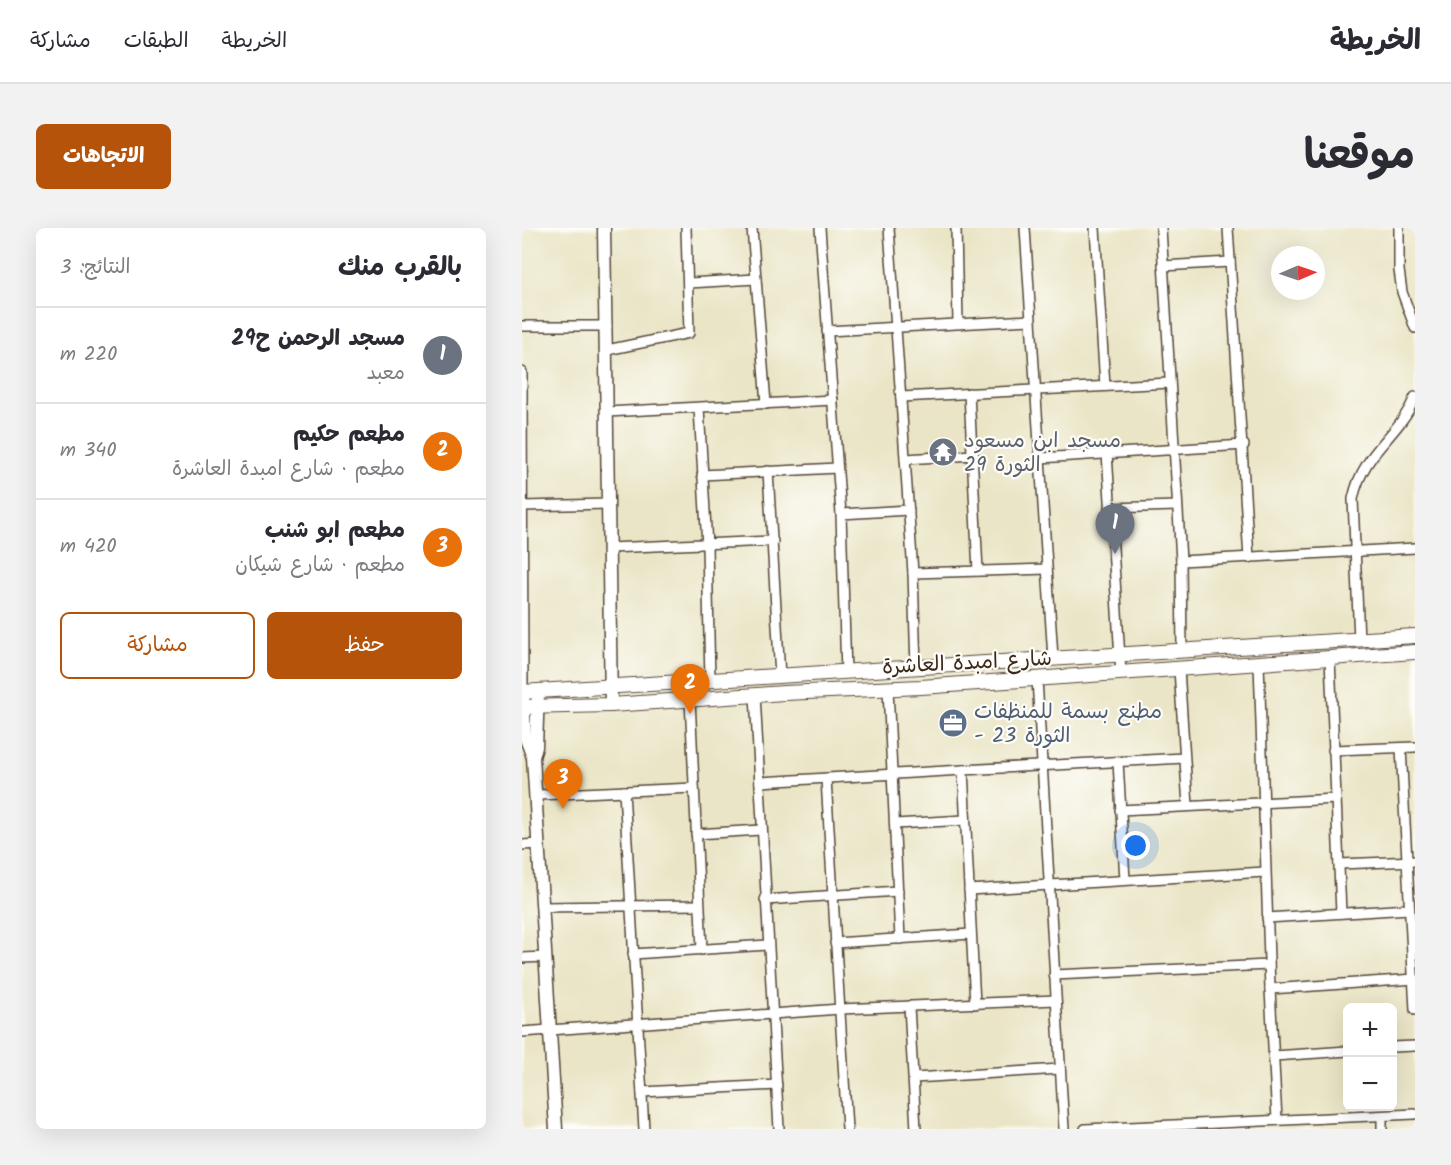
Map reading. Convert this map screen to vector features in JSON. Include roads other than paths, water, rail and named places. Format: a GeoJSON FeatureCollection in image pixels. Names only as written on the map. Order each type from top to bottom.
{"type":"FeatureCollection","features":[{"type":"Feature","properties":{"kind":"main road","name":"شارع امبدة العاشرة"},"geometry":{"type":"LineString","coordinates":[[523,692],[1415,636]]}},
{"type":"Feature","properties":{"kind":"main road","name":"شارع امبدة العاشرة"},"geometry":{"type":"LineString","coordinates":[[528,706],[611,705],[888,689],[1415,652]]}},
{"type":"Feature","properties":{"kind":"main road"},"geometry":{"type":"LineString","coordinates":[[868,671],[869,689]]}},
{"type":"Feature","properties":{"kind":"street"},"geometry":{"type":"LineString","coordinates":[[604,228],[611,705]]}},
{"type":"Feature","properties":{"kind":"street"},"geometry":{"type":"LineString","coordinates":[[607,350],[688,336],[691,331],[686,228]]}},
{"type":"Feature","properties":{"kind":"street"},"geometry":{"type":"LineString","coordinates":[[752,228],[766,404]]}},
{"type":"Feature","properties":{"kind":"street"},"geometry":{"type":"LineString","coordinates":[[820,228],[841,514],[846,673]]}},
{"type":"Feature","properties":{"kind":"street"},"geometry":{"type":"LineString","coordinates":[[889,228],[913,573],[916,669]]}},
{"type":"Feature","properties":{"kind":"street"},"geometry":{"type":"LineString","coordinates":[[956,228],[958,323]]}},
{"type":"Feature","properties":{"kind":"street"},"geometry":{"type":"LineString","coordinates":[[1025,228],[1053,658]]}},
{"type":"Feature","properties":{"kind":"street"},"geometry":{"type":"LineString","coordinates":[[1095,228],[1105,386]]}},
{"type":"Feature","properties":{"kind":"street"},"geometry":{"type":"LineString","coordinates":[[1161,228],[1181,561],[1182,651]]}},
{"type":"Feature","properties":{"kind":"street"},"geometry":{"type":"LineString","coordinates":[[1228,228],[1244,445],[1249,558]]}},
{"type":"Feature","properties":{"kind":"street"},"geometry":{"type":"LineString","coordinates":[[1399,228],[1399,270],[1402,292],[1415,328]]}},
{"type":"Feature","properties":{"kind":"street"},"geometry":{"type":"LineString","coordinates":[[1163,266],[1230,262]]}},
{"type":"Feature","properties":{"kind":"street"},"geometry":{"type":"LineString","coordinates":[[689,283],[756,279]]}},
{"type":"Feature","properties":{"kind":"street"},"geometry":{"type":"LineString","coordinates":[[827,332],[1030,320]]}},
{"type":"Feature","properties":{"kind":"street"},"geometry":{"type":"LineString","coordinates":[[522,326],[607,326]]}},
{"type":"Feature","properties":{"kind":"street"},"geometry":{"type":"LineString","coordinates":[[522,372],[523,692],[528,706],[525,735],[533,757],[537,795],[556,1129]]}},
{"type":"Feature","properties":{"kind":"street"},"geometry":{"type":"LineString","coordinates":[[901,398],[1170,383]]}},
{"type":"Feature","properties":{"kind":"street"},"geometry":{"type":"LineString","coordinates":[[969,393],[974,455],[978,571]]}},
{"type":"Feature","properties":{"kind":"street"},"geometry":{"type":"LineString","coordinates":[[1359,640],[1353,499],[1372,453],[1398,424],[1415,397]]}},
{"type":"Feature","properties":{"kind":"street"},"geometry":{"type":"LineString","coordinates":[[608,412],[833,400]]}},
{"type":"Feature","properties":{"kind":"street"},"geometry":{"type":"LineString","coordinates":[[699,408],[707,546],[710,681]]}},
{"type":"Feature","properties":{"kind":"street"},"geometry":{"type":"LineString","coordinates":[[1040,458],[1244,445]]}},
{"type":"Feature","properties":{"kind":"street"},"geometry":{"type":"LineString","coordinates":[[1107,453],[1121,674]]}},
{"type":"Feature","properties":{"kind":"street"},"geometry":{"type":"LineString","coordinates":[[905,459],[974,455]]}},
{"type":"Feature","properties":{"kind":"street"},"geometry":{"type":"LineString","coordinates":[[702,475],[837,468]]}},
{"type":"Feature","properties":{"kind":"street"},"geometry":{"type":"LineString","coordinates":[[768,471],[780,677]]}},
{"type":"Feature","properties":{"kind":"street"},"geometry":{"type":"LineString","coordinates":[[522,506],[609,504]]}},
{"type":"Feature","properties":{"kind":"street"},"geometry":{"type":"LineString","coordinates":[[1110,508],[1178,506]]}},
{"type":"Feature","properties":{"kind":"street"},"geometry":{"type":"LineString","coordinates":[[841,514],[909,510]]}},
{"type":"Feature","properties":{"kind":"street"},"geometry":{"type":"LineString","coordinates":[[609,548],[707,546],[773,541]]}},
{"type":"Feature","properties":{"kind":"street"},"geometry":{"type":"LineString","coordinates":[[1181,561],[1415,548]]}},
{"type":"Feature","properties":{"kind":"street"},"geometry":{"type":"LineString","coordinates":[[913,573],[1047,569]]}},
{"type":"Feature","properties":{"kind":"street"},"geometry":{"type":"LineString","coordinates":[[1330,659],[1341,913]]}},
{"type":"Feature","properties":{"kind":"street"},"geometry":{"type":"LineString","coordinates":[[1259,663],[1265,872],[1277,1120]]}},
{"type":"Feature","properties":{"kind":"street"},"geometry":{"type":"LineString","coordinates":[[1179,669],[1188,806]]}},
{"type":"Feature","properties":{"kind":"street"},"geometry":{"type":"LineString","coordinates":[[1037,679],[1064,1129]]}},
{"type":"Feature","properties":{"kind":"street"},"geometry":{"type":"LineString","coordinates":[[888,689],[900,939]]}},
{"type":"Feature","properties":{"kind":"street"},"geometry":{"type":"LineString","coordinates":[[528,706],[538,691]]}},
{"type":"Feature","properties":{"kind":"street"},"geometry":{"type":"LineString","coordinates":[[755,695],[767,945],[779,1129]]}},
{"type":"Feature","properties":{"kind":"street"},"geometry":{"type":"LineString","coordinates":[[690,700],[702,950]]}},
{"type":"Feature","properties":{"kind":"street"},"geometry":{"type":"LineString","coordinates":[[1333,750],[1415,747]]}},
{"type":"Feature","properties":{"kind":"street"},"geometry":{"type":"LineString","coordinates":[[1401,748],[1411,861],[1409,909],[1415,1010]]}},
{"type":"Feature","properties":{"kind":"street"},"geometry":{"type":"LineString","coordinates":[[760,782],[1184,758]]}},
{"type":"Feature","properties":{"kind":"street"},"geometry":{"type":"LineString","coordinates":[[1118,762],[1125,880]]}},
{"type":"Feature","properties":{"kind":"street"},"geometry":{"type":"LineString","coordinates":[[963,770],[975,1004]]}},
{"type":"Feature","properties":{"kind":"street"},"geometry":{"type":"LineString","coordinates":[[826,779],[847,1129]]}},
{"type":"Feature","properties":{"kind":"street"},"geometry":{"type":"LineString","coordinates":[[537,795],[694,788]]}},
{"type":"Feature","properties":{"kind":"street"},"geometry":{"type":"LineString","coordinates":[[624,791],[644,1129]]}},
{"type":"Feature","properties":{"kind":"street"},"geometry":{"type":"LineString","coordinates":[[1120,810],[1336,799]]}},
{"type":"Feature","properties":{"kind":"street"},"geometry":{"type":"LineString","coordinates":[[895,824],[965,820]]}},
{"type":"Feature","properties":{"kind":"street"},"geometry":{"type":"LineString","coordinates":[[696,834],[761,830]]}},
{"type":"Feature","properties":{"kind":"street"},"geometry":{"type":"LineString","coordinates":[[522,845],[539,844]]}},
{"type":"Feature","properties":{"kind":"street"},"geometry":{"type":"LineString","coordinates":[[1339,864],[1411,861]]}},
{"type":"Feature","properties":{"kind":"street"},"geometry":{"type":"LineString","coordinates":[[969,890],[1265,872]]}},
{"type":"Feature","properties":{"kind":"street"},"geometry":{"type":"LineString","coordinates":[[765,900],[898,891]]}},
{"type":"Feature","properties":{"kind":"street"},"geometry":{"type":"LineString","coordinates":[[543,907],[699,905]]}},
{"type":"Feature","properties":{"kind":"street"},"geometry":{"type":"LineString","coordinates":[[1267,918],[1409,909]]}},
{"type":"Feature","properties":{"kind":"street"},"geometry":{"type":"LineString","coordinates":[[835,943],[971,934]]}},
{"type":"Feature","properties":{"kind":"street"},"geometry":{"type":"LineString","coordinates":[[633,954],[767,945]]}},
{"type":"Feature","properties":{"kind":"street"},"geometry":{"type":"LineString","coordinates":[[522,958],[546,957]]}},
{"type":"Feature","properties":{"kind":"street"},"geometry":{"type":"LineString","coordinates":[[1054,975],[1269,965]]}},
{"type":"Feature","properties":{"kind":"street"},"geometry":{"type":"LineString","coordinates":[[1270,989],[1414,979]]}},
{"type":"Feature","properties":{"kind":"street"},"geometry":{"type":"LineString","coordinates":[[522,1032],[840,1009],[1056,1000]]}},
{"type":"Feature","properties":{"kind":"street"},"geometry":{"type":"LineString","coordinates":[[909,1006],[916,1129]]}},
{"type":"Feature","properties":{"kind":"street"},"geometry":{"type":"LineString","coordinates":[[1397,1047],[1415,1046]]}},
{"type":"Feature","properties":{"kind":"street"},"geometry":{"type":"LineString","coordinates":[[1274,1056],[1343,1051]]}},
{"type":"Feature","properties":{"kind":"street"},"geometry":{"type":"LineString","coordinates":[[914,1078],[1060,1070]]}},
{"type":"Feature","properties":{"kind":"street"},"geometry":{"type":"LineString","coordinates":[[642,1092],[777,1085]]}},
{"type":"Feature","properties":{"kind":"street"},"geometry":{"type":"LineString","coordinates":[[1085,1129],[1244,1125],[1277,1120],[1415,1114]]}},
{"type":"Feature","properties":{"kind":"street"},"geometry":{"type":"LineString","coordinates":[[1382,1116],[1382,1129]]}},
{"type":"Feature","properties":{"kind":"place","name":"مسجد ابن مسعود الثورة 29"},"geometry":{"type":"Point","coordinates":[943,452]}},
{"type":"Feature","properties":{"kind":"place","name":"مسجد الرحمن ح29"},"geometry":{"type":"Point","coordinates":[1115,554]}},
{"type":"Feature","properties":{"kind":"place","name":"مطعم حكيم"},"geometry":{"type":"Point","coordinates":[690,714]}},
{"type":"Feature","properties":{"kind":"place","name":"مطنع بسمة للمنظفات - الثورة 23"},"geometry":{"type":"Point","coordinates":[953,723]}},
{"type":"Feature","properties":{"kind":"place","name":"مطعم ابو شنب"},"geometry":{"type":"Point","coordinates":[563,809]}}]}
